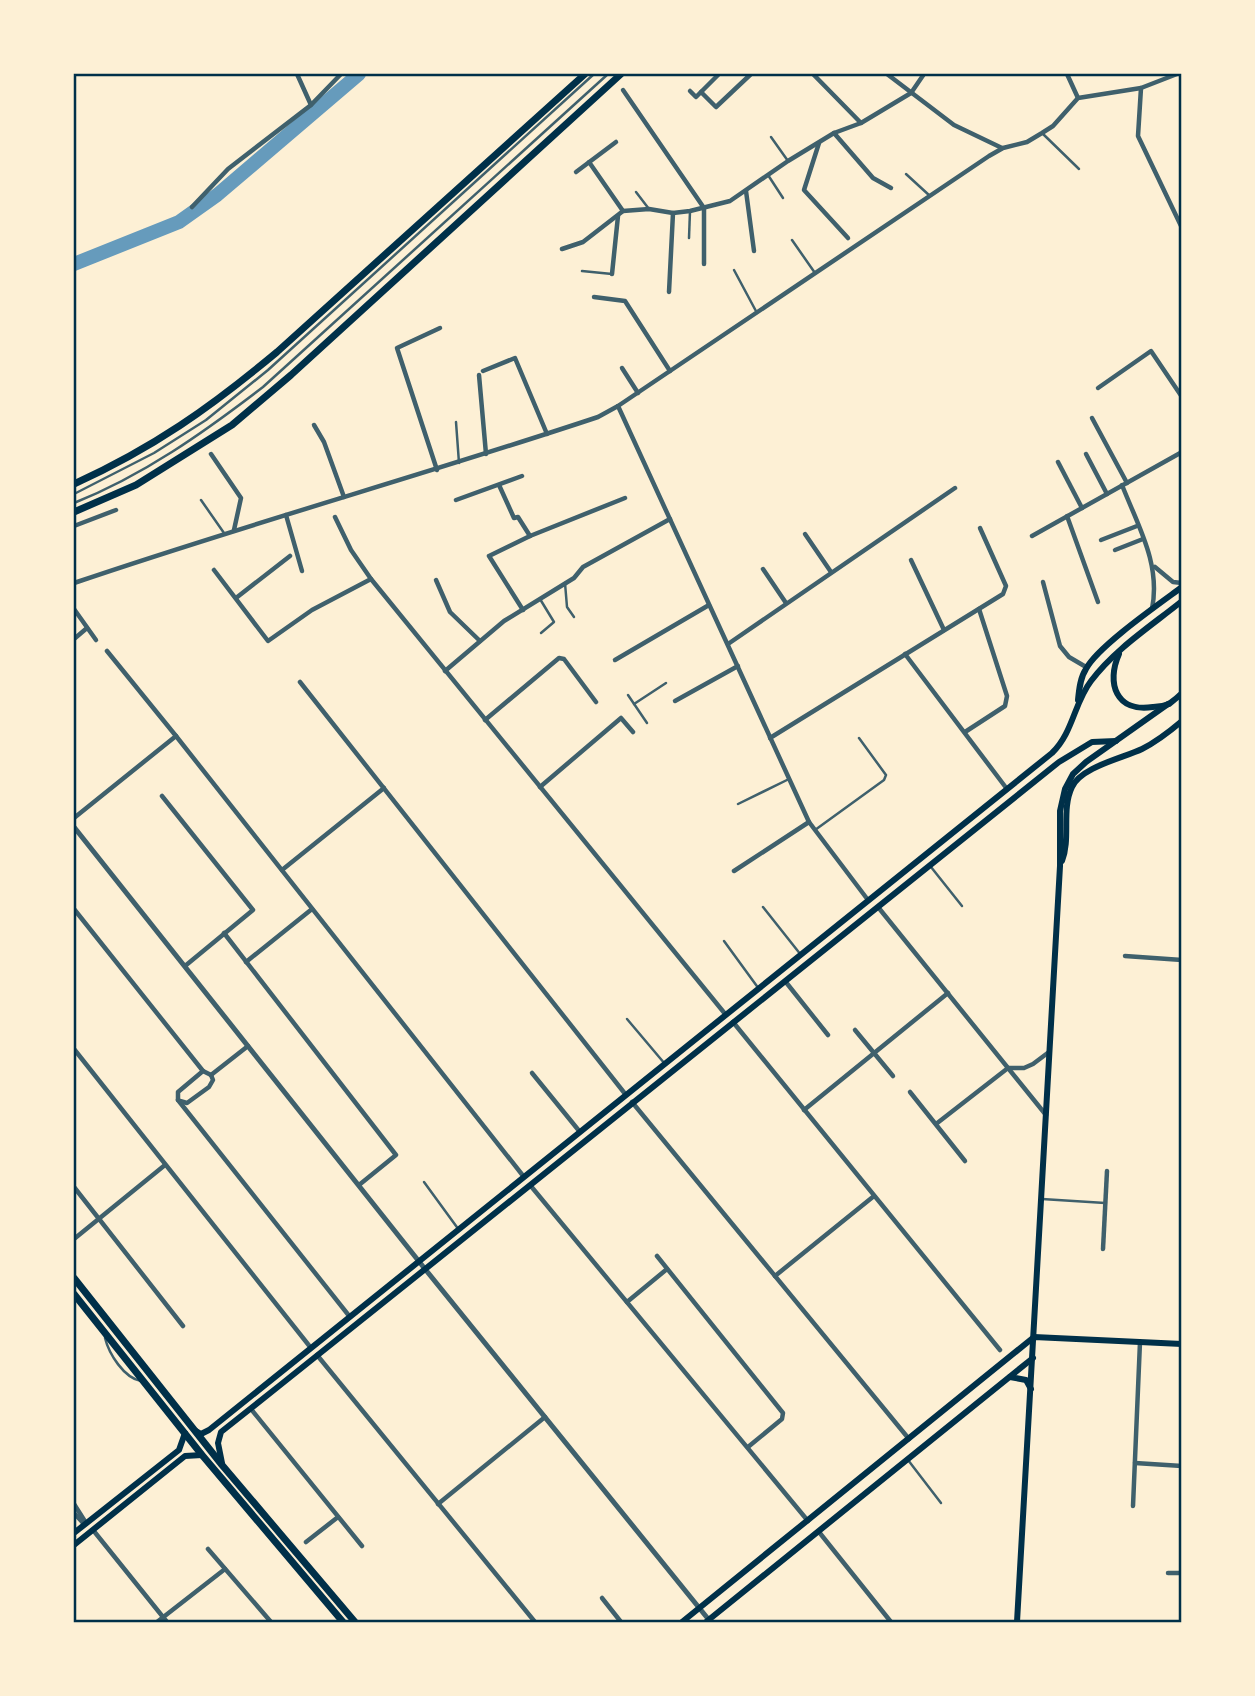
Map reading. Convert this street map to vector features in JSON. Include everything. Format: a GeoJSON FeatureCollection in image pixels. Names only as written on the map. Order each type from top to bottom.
{"type":"FeatureCollection","features":[{"type":"Feature","properties":{"kind":"main road"},"geometry":{"type":"LineString","coordinates":[[74,484],[152,445],[241,383],[584,74]]}},
{"type":"Feature","properties":{"kind":"main road"},"geometry":{"type":"LineString","coordinates":[[74,512],[136,485],[232,425],[291,375],[621,74]]}},
{"type":"Feature","properties":{"kind":"main road"},"geometry":{"type":"LineString","coordinates":[[1077,704],[1086,667],[1181,585]]}},
{"type":"Feature","properties":{"kind":"main road"},"geometry":{"type":"LineString","coordinates":[[194,1430],[201,1434],[208,1431],[1058,747],[1077,704],[1090,683],[1121,649],[1181,601]]}},
{"type":"Feature","properties":{"kind":"main road"},"geometry":{"type":"LineString","coordinates":[[1121,649],[1112,677],[1120,698],[1141,709],[1168,704]]}},
{"type":"Feature","properties":{"kind":"main road"},"geometry":{"type":"LineString","coordinates":[[1017,1622],[1060,866],[1060,811],[1065,789],[1073,774],[1181,694]]}},
{"type":"Feature","properties":{"kind":"main road"},"geometry":{"type":"LineString","coordinates":[[1060,866],[1065,853],[1066,811],[1072,787],[1079,777],[1144,748],[1181,721]]}},
{"type":"Feature","properties":{"kind":"main road"},"geometry":{"type":"LineString","coordinates":[[218,1443],[222,1432],[317,1355],[1059,762],[1093,742],[1116,741]]}},
{"type":"Feature","properties":{"kind":"main road"},"geometry":{"type":"LineString","coordinates":[[826,935],[832,942]]}},
{"type":"Feature","properties":{"kind":"main road"},"geometry":{"type":"LineString","coordinates":[[74,1278],[222,1465],[355,1622]]}},
{"type":"Feature","properties":{"kind":"main road"},"geometry":{"type":"LineString","coordinates":[[74,1294],[202,1455],[343,1622]]}},
{"type":"Feature","properties":{"kind":"main road"},"geometry":{"type":"LineString","coordinates":[[682,1622],[1034,1336],[1181,1344]]}},
{"type":"Feature","properties":{"kind":"main road"},"geometry":{"type":"LineString","coordinates":[[709,1622],[1033,1358]]}},
{"type":"Feature","properties":{"kind":"main road"},"geometry":{"type":"LineString","coordinates":[[1010,1377],[1026,1380],[1031,1394]]}},
{"type":"Feature","properties":{"kind":"main road"},"geometry":{"type":"LineString","coordinates":[[274,1378],[279,1386]]}},
{"type":"Feature","properties":{"kind":"main road"},"geometry":{"type":"LineString","coordinates":[[208,1431],[218,1443],[222,1465]]}},
{"type":"Feature","properties":{"kind":"main road"},"geometry":{"type":"LineString","coordinates":[[74,1533],[179,1450],[185,1433]]}},
{"type":"Feature","properties":{"kind":"main road"},"geometry":{"type":"LineString","coordinates":[[183,1443],[192,1454]]}},
{"type":"Feature","properties":{"kind":"main road"},"geometry":{"type":"LineString","coordinates":[[74,1545],[186,1456],[202,1455]]}},
{"type":"Feature","properties":{"kind":"street"},"geometry":{"type":"LineString","coordinates":[[297,74],[311,105]]}},
{"type":"Feature","properties":{"kind":"street"},"geometry":{"type":"LineString","coordinates":[[192,206],[229,169],[311,105],[341,74]]}},
{"type":"Feature","properties":{"kind":"street"},"geometry":{"type":"LineString","coordinates":[[690,91],[696,97],[719,74]]}},
{"type":"Feature","properties":{"kind":"street"},"geometry":{"type":"LineString","coordinates":[[701,92],[716,107],[751,74]]}},
{"type":"Feature","properties":{"kind":"street"},"geometry":{"type":"LineString","coordinates":[[813,74],[861,123]]}},
{"type":"Feature","properties":{"kind":"street"},"geometry":{"type":"LineString","coordinates":[[818,80],[824,74]]}},
{"type":"Feature","properties":{"kind":"street"},"geometry":{"type":"LineString","coordinates":[[887,74],[954,125],[1003,148]]}},
{"type":"Feature","properties":{"kind":"street"},"geometry":{"type":"LineString","coordinates":[[562,248],[583,242],[621,213],[649,209],[673,213],[730,201],[819,142],[861,123],[911,93],[924,74]]}},
{"type":"Feature","properties":{"kind":"street"},"geometry":{"type":"LineString","coordinates":[[1066,74],[1078,98]]}},
{"type":"Feature","properties":{"kind":"street"},"geometry":{"type":"LineString","coordinates":[[74,583],[224,533],[437,470],[598,417],[638,393],[1003,148],[1027,142],[1042,133],[1078,98],[1141,88],[1177,74]]}},
{"type":"Feature","properties":{"kind":"street"},"geometry":{"type":"LineString","coordinates":[[1141,88],[1138,135],[1181,228]]}},
{"type":"Feature","properties":{"kind":"street"},"geometry":{"type":"LineString","coordinates":[[623,90],[704,208],[704,264]]}},
{"type":"Feature","properties":{"kind":"street"},"geometry":{"type":"LineString","coordinates":[[834,134],[873,178],[891,188]]}},
{"type":"Feature","properties":{"kind":"street"},"geometry":{"type":"LineString","coordinates":[[576,172],[616,142]]}},
{"type":"Feature","properties":{"kind":"street"},"geometry":{"type":"LineString","coordinates":[[819,142],[804,190],[848,238]]}},
{"type":"Feature","properties":{"kind":"street"},"geometry":{"type":"LineString","coordinates":[[589,162],[621,213],[612,274]]}},
{"type":"Feature","properties":{"kind":"street"},"geometry":{"type":"LineString","coordinates":[[746,191],[754,251]]}},
{"type":"Feature","properties":{"kind":"street"},"geometry":{"type":"LineString","coordinates":[[669,292],[673,213]]}},
{"type":"Feature","properties":{"kind":"street"},"geometry":{"type":"LineString","coordinates":[[594,297],[625,301],[670,371]]}},
{"type":"Feature","properties":{"kind":"street"},"geometry":{"type":"LineString","coordinates":[[437,470],[397,348],[440,328]]}},
{"type":"Feature","properties":{"kind":"street"},"geometry":{"type":"LineString","coordinates":[[1098,388],[1152,351],[1181,397]]}},
{"type":"Feature","properties":{"kind":"street"},"geometry":{"type":"LineString","coordinates":[[486,454],[481,373],[515,358],[547,434]]}},
{"type":"Feature","properties":{"kind":"street"},"geometry":{"type":"LineString","coordinates":[[622,368],[638,393]]}},
{"type":"Feature","properties":{"kind":"street"},"geometry":{"type":"LineString","coordinates":[[618,406],[809,822],[868,900]]}},
{"type":"Feature","properties":{"kind":"street"},"geometry":{"type":"LineString","coordinates":[[1092,418],[1124,484],[1137,526],[1154,566],[1156,593],[1152,610]]}},
{"type":"Feature","properties":{"kind":"street"},"geometry":{"type":"LineString","coordinates":[[314,425],[324,442],[344,497]]}},
{"type":"Feature","properties":{"kind":"street"},"geometry":{"type":"LineString","coordinates":[[1031,536],[1181,452]]}},
{"type":"Feature","properties":{"kind":"street"},"geometry":{"type":"LineString","coordinates":[[211,454],[241,498],[234,530]]}},
{"type":"Feature","properties":{"kind":"street"},"geometry":{"type":"LineString","coordinates":[[1086,454],[1107,494]]}},
{"type":"Feature","properties":{"kind":"street"},"geometry":{"type":"LineString","coordinates":[[1058,463],[1082,508]]}},
{"type":"Feature","properties":{"kind":"street"},"geometry":{"type":"LineString","coordinates":[[456,500],[522,476]]}},
{"type":"Feature","properties":{"kind":"street"},"geometry":{"type":"LineString","coordinates":[[499,485],[514,519],[518,517],[530,536]]}},
{"type":"Feature","properties":{"kind":"street"},"geometry":{"type":"LineString","coordinates":[[727,644],[955,488]]}},
{"type":"Feature","properties":{"kind":"street"},"geometry":{"type":"LineString","coordinates":[[523,610],[489,556],[530,536],[625,498]]}},
{"type":"Feature","properties":{"kind":"street"},"geometry":{"type":"LineString","coordinates":[[74,526],[116,510]]}},
{"type":"Feature","properties":{"kind":"street"},"geometry":{"type":"LineString","coordinates":[[286,515],[302,572]]}},
{"type":"Feature","properties":{"kind":"street"},"geometry":{"type":"LineString","coordinates":[[1067,516],[1098,602]]}},
{"type":"Feature","properties":{"kind":"street"},"geometry":{"type":"LineString","coordinates":[[335,517],[351,550],[370,579],[726,1015]]}},
{"type":"Feature","properties":{"kind":"street"},"geometry":{"type":"LineString","coordinates":[[445,671],[504,621],[574,578],[583,567],[670,519]]}},
{"type":"Feature","properties":{"kind":"street"},"geometry":{"type":"LineString","coordinates":[[1101,540],[1137,526]]}},
{"type":"Feature","properties":{"kind":"street"},"geometry":{"type":"LineString","coordinates":[[770,737],[1003,594],[1006,586],[980,528]]}},
{"type":"Feature","properties":{"kind":"street"},"geometry":{"type":"LineString","coordinates":[[805,534],[831,572]]}},
{"type":"Feature","properties":{"kind":"street"},"geometry":{"type":"LineString","coordinates":[[1115,550],[1143,539]]}},
{"type":"Feature","properties":{"kind":"street"},"geometry":{"type":"LineString","coordinates":[[236,599],[290,556]]}},
{"type":"Feature","properties":{"kind":"street"},"geometry":{"type":"LineString","coordinates":[[911,560],[944,630]]}},
{"type":"Feature","properties":{"kind":"street"},"geometry":{"type":"LineString","coordinates":[[1154,566],[1173,582],[1181,585]]}},
{"type":"Feature","properties":{"kind":"street"},"geometry":{"type":"LineString","coordinates":[[763,569],[786,603]]}},
{"type":"Feature","properties":{"kind":"street"},"geometry":{"type":"LineString","coordinates":[[214,570],[268,641],[312,610],[370,579]]}},
{"type":"Feature","properties":{"kind":"street"},"geometry":{"type":"LineString","coordinates":[[436,580],[450,612],[480,641]]}},
{"type":"Feature","properties":{"kind":"street"},"geometry":{"type":"LineString","coordinates":[[1043,582],[1060,646],[1069,657],[1086,667]]}},
{"type":"Feature","properties":{"kind":"street"},"geometry":{"type":"LineString","coordinates":[[615,660],[709,604]]}},
{"type":"Feature","properties":{"kind":"street"},"geometry":{"type":"LineString","coordinates":[[965,732],[1004,706],[1007,701],[979,608]]}},
{"type":"Feature","properties":{"kind":"street"},"geometry":{"type":"LineString","coordinates":[[74,609],[96,640]]}},
{"type":"Feature","properties":{"kind":"street"},"geometry":{"type":"LineString","coordinates":[[74,639],[87,628]]}},
{"type":"Feature","properties":{"kind":"street"},"geometry":{"type":"LineString","coordinates":[[107,651],[524,1178]]}},
{"type":"Feature","properties":{"kind":"street"},"geometry":{"type":"LineString","coordinates":[[905,654],[1007,789]]}},
{"type":"Feature","properties":{"kind":"street"},"geometry":{"type":"LineString","coordinates":[[485,720],[559,657],[564,659],[596,702]]}},
{"type":"Feature","properties":{"kind":"street"},"geometry":{"type":"LineString","coordinates":[[675,701],[738,666]]}},
{"type":"Feature","properties":{"kind":"street"},"geometry":{"type":"LineString","coordinates":[[300,682],[626,1095]]}},
{"type":"Feature","properties":{"kind":"street"},"geometry":{"type":"LineString","coordinates":[[540,787],[621,718],[633,732]]}},
{"type":"Feature","properties":{"kind":"street"},"geometry":{"type":"LineString","coordinates":[[74,818],[176,736]]}},
{"type":"Feature","properties":{"kind":"street"},"geometry":{"type":"LineString","coordinates":[[282,870],[384,788]]}},
{"type":"Feature","properties":{"kind":"street"},"geometry":{"type":"LineString","coordinates":[[162,796],[253,910],[185,966]]}},
{"type":"Feature","properties":{"kind":"street"},"geometry":{"type":"LineString","coordinates":[[733,871],[809,822]]}},
{"type":"Feature","properties":{"kind":"street"},"geometry":{"type":"LineString","coordinates":[[75,830],[709,1622]]}},
{"type":"Feature","properties":{"kind":"street"},"geometry":{"type":"LineString","coordinates":[[877,906],[1046,1115]]}},
{"type":"Feature","properties":{"kind":"street"},"geometry":{"type":"LineString","coordinates":[[74,909],[203,1071],[211,1075],[213,1080],[202,1093],[187,1103],[178,1100]]}},
{"type":"Feature","properties":{"kind":"street"},"geometry":{"type":"LineString","coordinates":[[246,962],[312,909]]}},
{"type":"Feature","properties":{"kind":"street"},"geometry":{"type":"LineString","coordinates":[[224,933],[396,1155],[359,1185]]}},
{"type":"Feature","properties":{"kind":"street"},"geometry":{"type":"LineString","coordinates":[[1125,956],[1181,960]]}},
{"type":"Feature","properties":{"kind":"street"},"geometry":{"type":"LineString","coordinates":[[785,980],[828,1035]]}},
{"type":"Feature","properties":{"kind":"street"},"geometry":{"type":"LineString","coordinates":[[804,1110],[948,993]]}},
{"type":"Feature","properties":{"kind":"street"},"geometry":{"type":"LineString","coordinates":[[732,1021],[1000,1350]]}},
{"type":"Feature","properties":{"kind":"street"},"geometry":{"type":"LineString","coordinates":[[855,1030],[893,1076]]}},
{"type":"Feature","properties":{"kind":"street"},"geometry":{"type":"LineString","coordinates":[[211,1075],[248,1046]]}},
{"type":"Feature","properties":{"kind":"street"},"geometry":{"type":"LineString","coordinates":[[74,1049],[311,1348]]}},
{"type":"Feature","properties":{"kind":"street"},"geometry":{"type":"LineString","coordinates":[[936,1124],[1008,1068],[1024,1068],[1050,1051]]}},
{"type":"Feature","properties":{"kind":"street"},"geometry":{"type":"LineString","coordinates":[[203,1071],[178,1092],[178,1100],[350,1317]]}},
{"type":"Feature","properties":{"kind":"street"},"geometry":{"type":"LineString","coordinates":[[532,1073],[580,1132]]}},
{"type":"Feature","properties":{"kind":"street"},"geometry":{"type":"LineString","coordinates":[[910,1092],[965,1161]]}},
{"type":"Feature","properties":{"kind":"street"},"geometry":{"type":"LineString","coordinates":[[632,1102],[909,1439]]}},
{"type":"Feature","properties":{"kind":"street"},"geometry":{"type":"LineString","coordinates":[[74,1239],[165,1164]]}},
{"type":"Feature","properties":{"kind":"street"},"geometry":{"type":"LineString","coordinates":[[1103,1249],[1107,1171]]}},
{"type":"Feature","properties":{"kind":"street"},"geometry":{"type":"LineString","coordinates":[[530,1185],[808,1521]]}},
{"type":"Feature","properties":{"kind":"street"},"geometry":{"type":"LineString","coordinates":[[74,1187],[183,1326]]}},
{"type":"Feature","properties":{"kind":"street"},"geometry":{"type":"LineString","coordinates":[[775,1276],[874,1196]]}},
{"type":"Feature","properties":{"kind":"street"},"geometry":{"type":"LineString","coordinates":[[657,1256],[783,1413],[782,1419],[748,1447]]}},
{"type":"Feature","properties":{"kind":"street"},"geometry":{"type":"LineString","coordinates":[[627,1302],[667,1269]]}},
{"type":"Feature","properties":{"kind":"street"},"geometry":{"type":"LineString","coordinates":[[1133,1506],[1140,1342]]}},
{"type":"Feature","properties":{"kind":"street"},"geometry":{"type":"LineString","coordinates":[[317,1355],[535,1622]]}},
{"type":"Feature","properties":{"kind":"street"},"geometry":{"type":"LineString","coordinates":[[251,1409],[362,1546]]}},
{"type":"Feature","properties":{"kind":"street"},"geometry":{"type":"LineString","coordinates":[[438,1504],[545,1417]]}},
{"type":"Feature","properties":{"kind":"street"},"geometry":{"type":"LineString","coordinates":[[1135,1463],[1181,1466]]}},
{"type":"Feature","properties":{"kind":"street"},"geometry":{"type":"LineString","coordinates":[[74,1504],[85,1524]]}},
{"type":"Feature","properties":{"kind":"street"},"geometry":{"type":"LineString","coordinates":[[74,1513],[85,1524]]}},
{"type":"Feature","properties":{"kind":"street"},"geometry":{"type":"LineString","coordinates":[[306,1542],[338,1517]]}},
{"type":"Feature","properties":{"kind":"street"},"geometry":{"type":"LineString","coordinates":[[93,1530],[165,1620]]}},
{"type":"Feature","properties":{"kind":"street"},"geometry":{"type":"LineString","coordinates":[[819,1532],[891,1622]]}},
{"type":"Feature","properties":{"kind":"street"},"geometry":{"type":"LineString","coordinates":[[208,1549],[271,1622]]}},
{"type":"Feature","properties":{"kind":"street"},"geometry":{"type":"LineString","coordinates":[[158,1622],[165,1620],[225,1569]]}},
{"type":"Feature","properties":{"kind":"street"},"geometry":{"type":"LineString","coordinates":[[1168,1573],[1181,1573]]}},
{"type":"Feature","properties":{"kind":"street"},"geometry":{"type":"LineString","coordinates":[[602,1598],[621,1622]]}},
{"type":"Feature","properties":{"kind":"lane"},"geometry":{"type":"LineString","coordinates":[[74,494],[155,453],[206,420],[268,370],[594,74]]}},
{"type":"Feature","properties":{"kind":"lane"},"geometry":{"type":"LineString","coordinates":[[74,503],[118,484],[163,459],[213,426],[263,387],[608,74]]}},
{"type":"Feature","properties":{"kind":"lane"},"geometry":{"type":"LineString","coordinates":[[1042,133],[1079,169]]}},
{"type":"Feature","properties":{"kind":"lane"},"geometry":{"type":"LineString","coordinates":[[771,137],[789,160]]}},
{"type":"Feature","properties":{"kind":"lane"},"geometry":{"type":"LineString","coordinates":[[768,174],[783,198]]}},
{"type":"Feature","properties":{"kind":"lane"},"geometry":{"type":"LineString","coordinates":[[906,174],[930,196]]}},
{"type":"Feature","properties":{"kind":"lane"},"geometry":{"type":"LineString","coordinates":[[636,192],[649,209]]}},
{"type":"Feature","properties":{"kind":"lane"},"geometry":{"type":"LineString","coordinates":[[689,237],[690,211]]}},
{"type":"Feature","properties":{"kind":"lane"},"geometry":{"type":"LineString","coordinates":[[792,240],[815,274]]}},
{"type":"Feature","properties":{"kind":"lane"},"geometry":{"type":"LineString","coordinates":[[734,270],[757,313]]}},
{"type":"Feature","properties":{"kind":"lane"},"geometry":{"type":"LineString","coordinates":[[582,271],[612,274]]}},
{"type":"Feature","properties":{"kind":"lane"},"geometry":{"type":"LineString","coordinates":[[456,422],[459,463]]}},
{"type":"Feature","properties":{"kind":"lane"},"geometry":{"type":"LineString","coordinates":[[201,500],[224,533]]}},
{"type":"Feature","properties":{"kind":"lane"},"geometry":{"type":"LineString","coordinates":[[565,583],[566,607],[574,617]]}},
{"type":"Feature","properties":{"kind":"lane"},"geometry":{"type":"LineString","coordinates":[[540,599],[554,622],[541,633]]}},
{"type":"Feature","properties":{"kind":"lane"},"geometry":{"type":"LineString","coordinates":[[634,704],[666,683]]}},
{"type":"Feature","properties":{"kind":"lane"},"geometry":{"type":"LineString","coordinates":[[628,695],[647,723]]}},
{"type":"Feature","properties":{"kind":"lane"},"geometry":{"type":"LineString","coordinates":[[815,830],[884,780],[886,775],[859,738]]}},
{"type":"Feature","properties":{"kind":"lane"},"geometry":{"type":"LineString","coordinates":[[738,804],[789,779]]}},
{"type":"Feature","properties":{"kind":"lane"},"geometry":{"type":"LineString","coordinates":[[929,865],[962,906]]}},
{"type":"Feature","properties":{"kind":"lane"},"geometry":{"type":"LineString","coordinates":[[764,907],[801,955]]}},
{"type":"Feature","properties":{"kind":"lane"},"geometry":{"type":"LineString","coordinates":[[723,941],[759,989]]}},
{"type":"Feature","properties":{"kind":"lane"},"geometry":{"type":"LineString","coordinates":[[627,1019],[665,1064]]}},
{"type":"Feature","properties":{"kind":"lane"},"geometry":{"type":"LineString","coordinates":[[424,1182],[459,1230]]}},
{"type":"Feature","properties":{"kind":"lane"},"geometry":{"type":"LineString","coordinates":[[1042,1199],[1105,1203]]}},
{"type":"Feature","properties":{"kind":"lane"},"geometry":{"type":"LineString","coordinates":[[908,1460],[941,1503]]}},
{"type":"Feature","properties":{"kind":"waterway"},"geometry":{"type":"LineString","coordinates":[[74,264],[179,222],[217,195],[359,74]]}}]}
